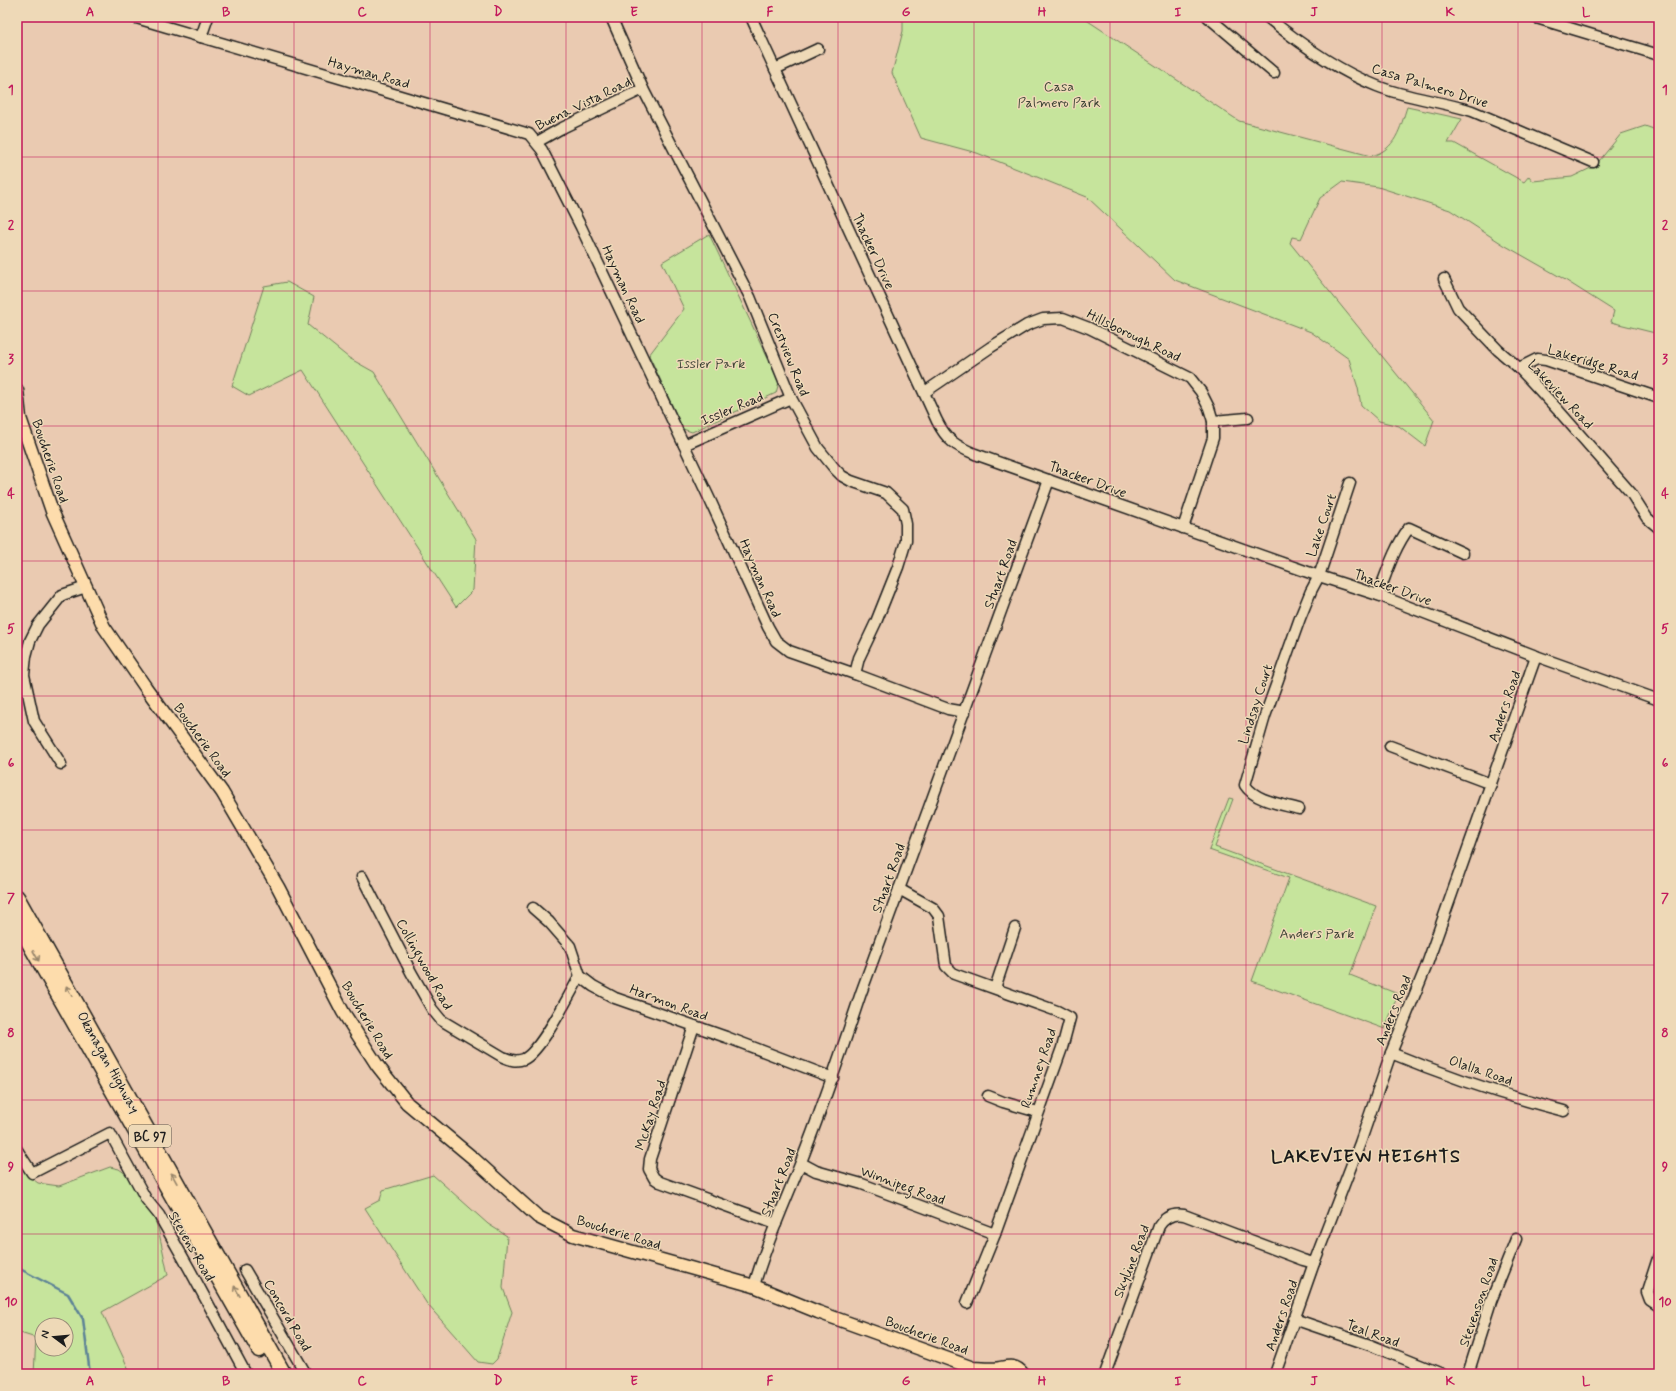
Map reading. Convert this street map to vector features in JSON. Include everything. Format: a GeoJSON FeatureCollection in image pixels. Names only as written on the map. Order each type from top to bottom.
{"type":"FeatureCollection","features":[{"type":"Feature","properties":{"kind":"highway","name":"Okanagan Highway"},"geometry":{"type":"LineString","coordinates":[[17,897],[284,1374]]}},
{"type":"Feature","properties":{"kind":"highway","name":"Okanagan Highway"},"geometry":{"type":"LineString","coordinates":[[17,922],[273,1374]]}},
{"type":"Feature","properties":{"kind":"main road","name":"Boucherie Road"},"geometry":{"type":"LineString","coordinates":[[17,390],[20,418],[50,504],[104,627],[146,688],[222,792],[278,887],[343,1012],[377,1065],[407,1103],[474,1159],[538,1217],[573,1235],[754,1286],[818,1312],[977,1371],[996,1371],[1008,1366],[1013,1366],[1023,1374]]}},
{"type":"Feature","properties":{"kind":"street","name":"Hayman Road"},"geometry":{"type":"LineString","coordinates":[[133,17],[530,134],[537,142],[581,227],[768,627],[776,641],[789,651],[948,709],[964,712]]}},
{"type":"Feature","properties":{"kind":"street"},"geometry":{"type":"LineString","coordinates":[[200,37],[208,17]]}},
{"type":"Feature","properties":{"kind":"street","name":"Crestview Road"},"geometry":{"type":"LineString","coordinates":[[611,17],[643,89],[750,297],[791,398],[818,448],[834,469],[851,481],[886,493],[903,509],[906,524],[906,541],[876,622],[859,658],[855,674]]}},
{"type":"Feature","properties":{"kind":"street","name":"Thacker Drive"},"geometry":{"type":"LineString","coordinates":[[751,17],[944,435],[958,447],[1318,576],[1378,595],[1536,656],[1659,700]]}},
{"type":"Feature","properties":{"kind":"street"},"geometry":{"type":"LineString","coordinates":[[1208,17],[1274,73]]}},
{"type":"Feature","properties":{"kind":"street","name":"Casa Palmero Drive"},"geometry":{"type":"LineString","coordinates":[[1268,17],[1332,63],[1376,86],[1405,95],[1451,104],[1472,110],[1593,162]]}},
{"type":"Feature","properties":{"kind":"street"},"geometry":{"type":"LineString","coordinates":[[1533,17],[1659,55]]}},
{"type":"Feature","properties":{"kind":"street"},"geometry":{"type":"LineString","coordinates":[[775,69],[818,49]]}},
{"type":"Feature","properties":{"kind":"street","name":"Buena Vista Road"},"geometry":{"type":"LineString","coordinates":[[537,142],[560,129],[643,89]]}},
{"type":"Feature","properties":{"kind":"street","name":"Lakeview Road"},"geometry":{"type":"LineString","coordinates":[[1444,279],[1458,308],[1498,350],[1519,368],[1630,492],[1647,518],[1659,528]]}},
{"type":"Feature","properties":{"kind":"street","name":"Hillsborough Road"},"geometry":{"type":"LineString","coordinates":[[925,392],[991,347],[1027,325],[1043,318],[1063,318],[1089,328],[1190,378],[1201,392],[1213,421],[1213,438],[1184,528]]}},
{"type":"Feature","properties":{"kind":"street","name":"Lakeridge Road"},"geometry":{"type":"LineString","coordinates":[[1519,368],[1537,359],[1546,360],[1659,398]]}},
{"type":"Feature","properties":{"kind":"street","name":"Issler Road"},"geometry":{"type":"LineString","coordinates":[[684,445],[791,398]]}},
{"type":"Feature","properties":{"kind":"street"},"geometry":{"type":"LineString","coordinates":[[1213,421],[1248,418]]}},
{"type":"Feature","properties":{"kind":"street","name":"Stuart Road"},"geometry":{"type":"LineString","coordinates":[[754,1286],[762,1257],[801,1163],[833,1078],[861,993],[1049,480]]}},
{"type":"Feature","properties":{"kind":"street","name":"Lake Court"},"geometry":{"type":"LineString","coordinates":[[1318,576],[1350,483]]}},
{"type":"Feature","properties":{"kind":"street"},"geometry":{"type":"LineString","coordinates":[[1378,595],[1401,538],[1409,528],[1463,552]]}},
{"type":"Feature","properties":{"kind":"street","name":"Lindsay Court"},"geometry":{"type":"LineString","coordinates":[[1299,809],[1266,800],[1249,792],[1245,785],[1265,716],[1285,656],[1318,576]]}},
{"type":"Feature","properties":{"kind":"street"},"geometry":{"type":"LineString","coordinates":[[61,764],[34,721],[24,674],[26,656],[30,641],[38,625],[62,595],[86,587]]}},
{"type":"Feature","properties":{"kind":"street","name":"Anders Road"},"geometry":{"type":"LineString","coordinates":[[1275,1374],[1314,1262],[1360,1143],[1391,1053],[1426,967],[1536,656]]}},
{"type":"Feature","properties":{"kind":"street"},"geometry":{"type":"LineString","coordinates":[[1390,746],[1491,784]]}},
{"type":"Feature","properties":{"kind":"street","name":"Collingwood Road"},"geometry":{"type":"LineString","coordinates":[[362,877],[432,1009],[441,1020],[503,1057],[512,1060],[524,1058],[542,1041],[580,976]]}},
{"type":"Feature","properties":{"kind":"street","name":"Rumney Road"},"geometry":{"type":"LineString","coordinates":[[899,889],[933,908],[939,916],[946,966],[954,974],[1057,1011],[1070,1018],[1062,1048],[995,1234],[968,1303]]}},
{"type":"Feature","properties":{"kind":"street"},"geometry":{"type":"LineString","coordinates":[[533,908],[549,922],[570,946],[580,976]]}},
{"type":"Feature","properties":{"kind":"street"},"geometry":{"type":"LineString","coordinates":[[995,988],[1015,928]]}},
{"type":"Feature","properties":{"kind":"street","name":"Harmon Road"},"geometry":{"type":"LineString","coordinates":[[580,976],[615,998],[833,1078]]}},
{"type":"Feature","properties":{"kind":"street","name":"McKay Road"},"geometry":{"type":"LineString","coordinates":[[694,1026],[657,1134],[650,1159],[649,1170],[654,1178],[660,1182],[776,1224]]}},
{"type":"Feature","properties":{"kind":"street","name":"Olalla Road"},"geometry":{"type":"LineString","coordinates":[[1391,1053],[1412,1062],[1504,1093],[1564,1110]]}},
{"type":"Feature","properties":{"kind":"street"},"geometry":{"type":"LineString","coordinates":[[988,1096],[1038,1112]]}},
{"type":"Feature","properties":{"kind":"street","name":"Stevens Road"},"geometry":{"type":"LineString","coordinates":[[17,1150],[32,1173],[110,1133],[146,1199],[158,1215],[190,1270],[246,1374]]}},
{"type":"Feature","properties":{"kind":"street","name":"Winnipeg Road"},"geometry":{"type":"LineString","coordinates":[[801,1163],[816,1171],[862,1184],[995,1234]]}},
{"type":"Feature","properties":{"kind":"street","name":"Skyline Road"},"geometry":{"type":"LineString","coordinates":[[1105,1374],[1159,1226],[1163,1220],[1170,1216],[1177,1214],[1184,1215],[1304,1260],[1314,1262]]}},
{"type":"Feature","properties":{"kind":"street","name":"Stevenson Road"},"geometry":{"type":"LineString","coordinates":[[1468,1374],[1492,1301],[1516,1239]]}},
{"type":"Feature","properties":{"kind":"street"},"geometry":{"type":"LineString","coordinates":[[1659,1255],[1647,1292],[1650,1300],[1659,1306]]}},
{"type":"Feature","properties":{"kind":"street","name":"Concord Road"},"geometry":{"type":"LineString","coordinates":[[246,1270],[306,1374]]}},
{"type":"Feature","properties":{"kind":"street","name":"Teal Road"},"geometry":{"type":"LineString","coordinates":[[1294,1319],[1370,1345],[1442,1374]]}},
{"type":"Feature","properties":{"kind":"green space","name":"Casa Palmero Park"},"geometry":{"type":"Polygon","coordinates":[[[901,17],[1082,17],[1239,121],[1371,156],[1386,149],[1392,143],[1399,130],[1407,107],[1462,119],[1448,143],[1454,143],[1524,182],[1529,176],[1533,181],[1572,177],[1595,166],[1621,134],[1645,126],[1659,131],[1659,334],[1611,322],[1614,311],[1562,278],[1504,245],[1450,210],[1378,187],[1342,182],[1320,198],[1301,239],[1292,237],[1290,243],[1434,420],[1425,446],[1399,426],[1379,421],[1361,405],[1358,388],[1349,359],[1311,332],[1175,280],[1087,197],[977,153],[921,138],[892,73],[903,31],[903,21],[901,17]]]}},
{"type":"Feature","properties":{"kind":"green space","name":"Issler Park"},"geometry":{"type":"Polygon","coordinates":[[[709,234],[779,382],[776,393],[692,432],[683,429],[649,355],[684,309],[662,262],[709,234]]]}},
{"type":"Feature","properties":{"kind":"green space"},"geometry":{"type":"Polygon","coordinates":[[[287,282],[314,297],[308,325],[349,358],[374,372],[476,539],[473,590],[456,607],[303,370],[249,396],[232,386],[264,286],[287,282]]]}},
{"type":"Feature","properties":{"kind":"green space","name":"Anders Park"},"geometry":{"type":"Polygon","coordinates":[[[1229,798],[1233,799],[1215,847],[1376,906],[1350,975],[1398,994],[1385,1029],[1252,981],[1289,878],[1209,850],[1229,798]]]}},
{"type":"Feature","properties":{"kind":"green space"},"geometry":{"type":"Polygon","coordinates":[[[17,1149],[26,1174],[38,1183],[59,1186],[110,1167],[119,1169],[141,1185],[158,1228],[168,1275],[102,1312],[131,1374],[34,1374],[35,1357],[74,1357],[74,1317],[34,1317],[34,1337],[17,1332],[17,1149]]]}},
{"type":"Feature","properties":{"kind":"green space"},"geometry":{"type":"Polygon","coordinates":[[[433,1175],[488,1224],[507,1236],[503,1288],[512,1312],[497,1359],[492,1364],[478,1362],[427,1304],[365,1208],[380,1200],[383,1190],[433,1175]]]}},
{"type":"Feature","properties":{"kind":"waterway"},"geometry":{"type":"LineString","coordinates":[[17,1266],[68,1294],[83,1319],[90,1374]]}},
{"type":"Feature","properties":{"kind":"district","name":"LAKEVIEW HEIGHTS"},"geometry":{"type":"Point","coordinates":[1366,1156]}}]}
